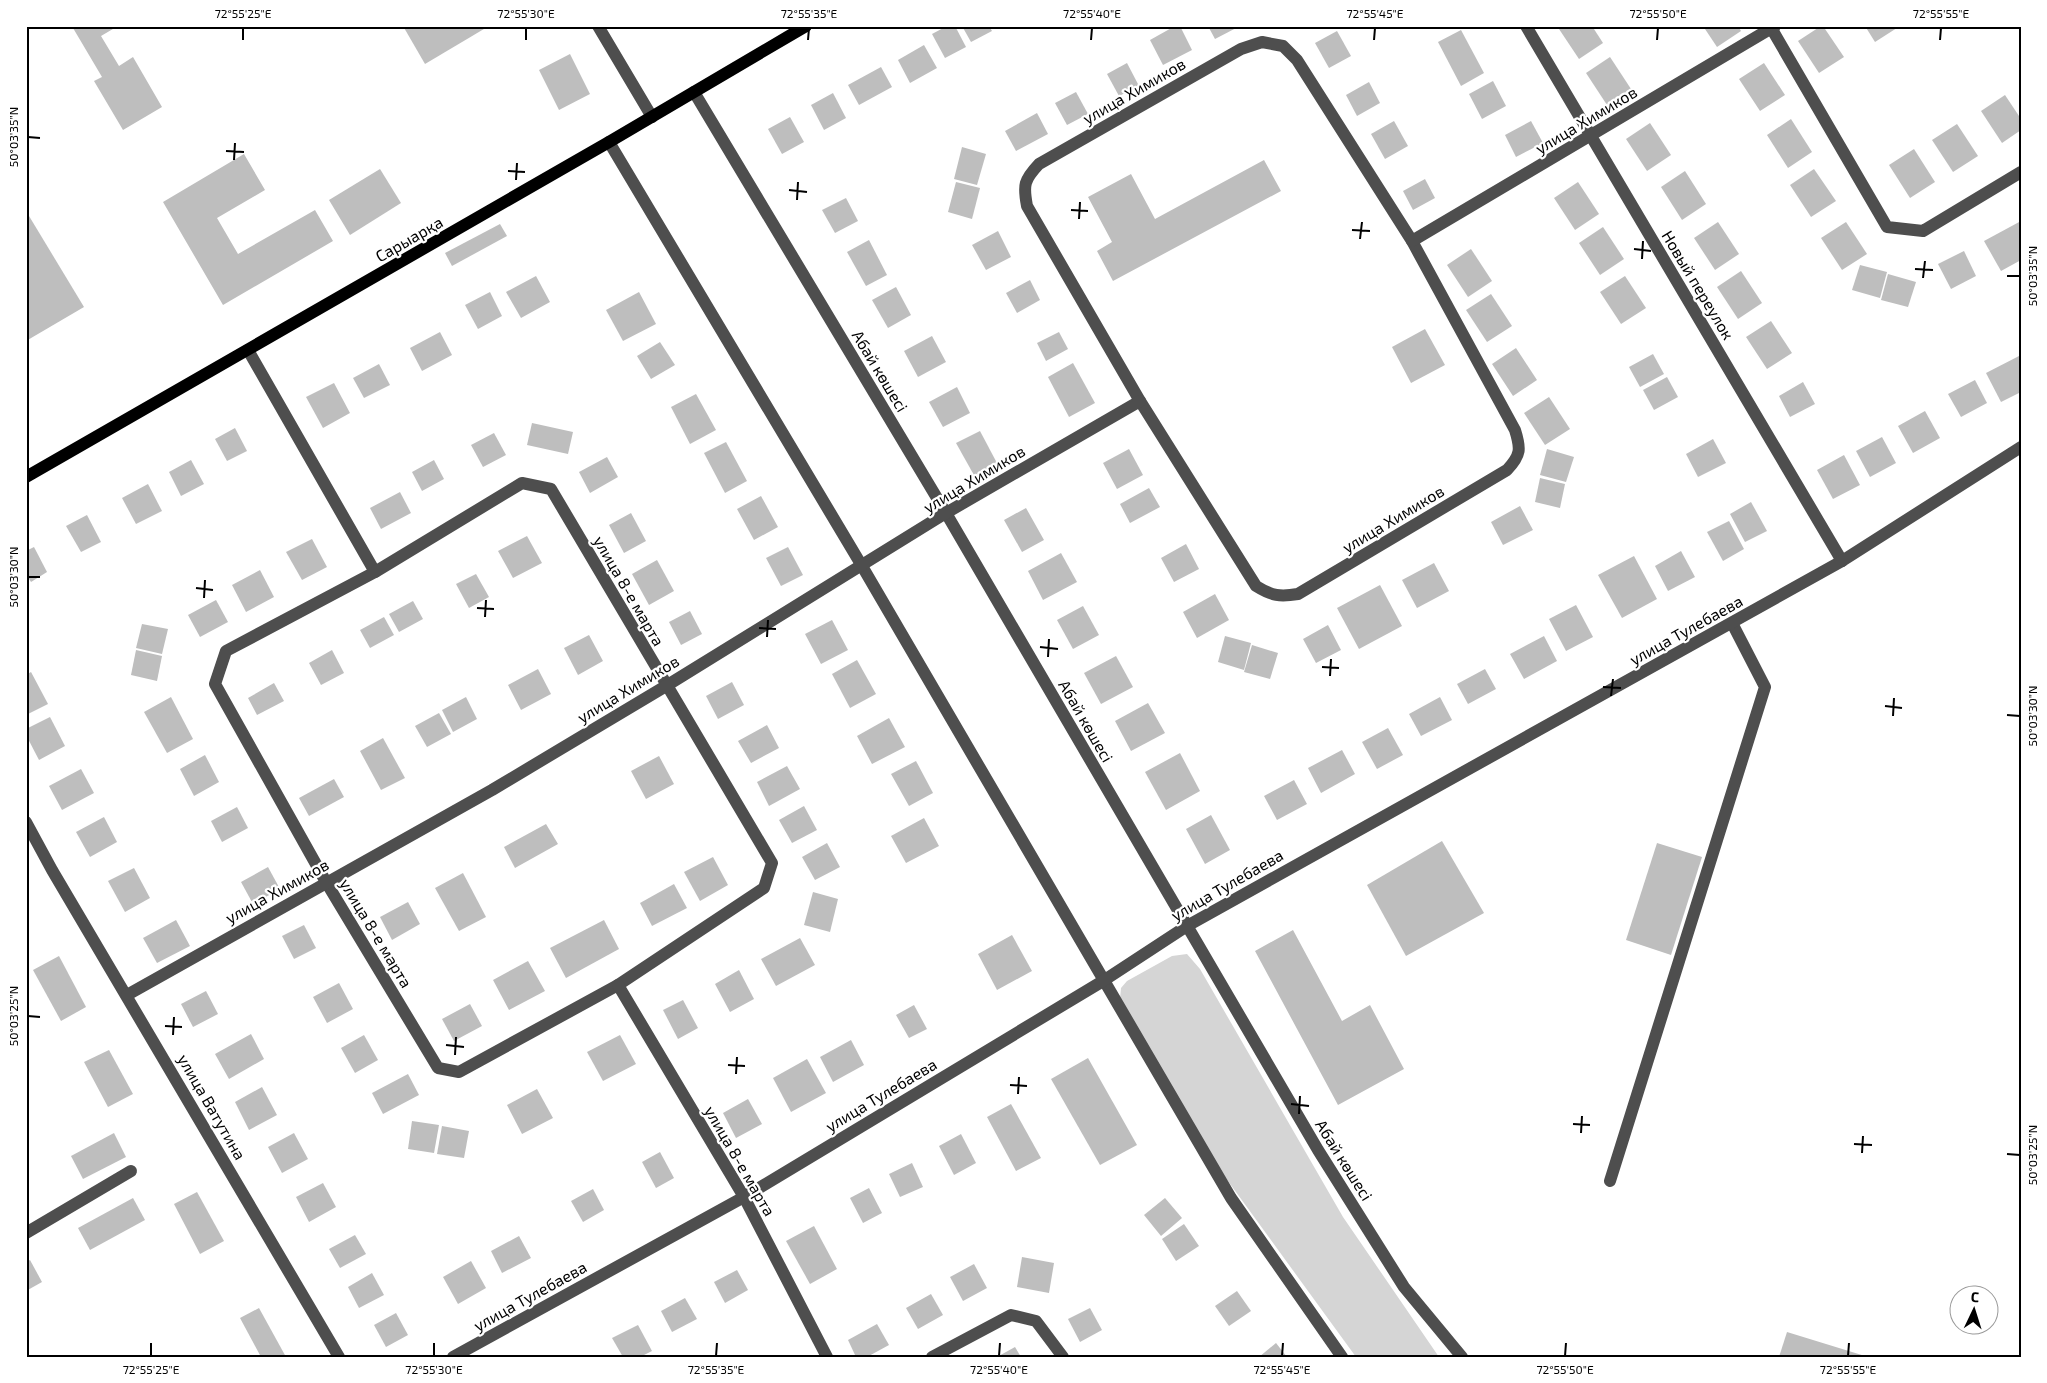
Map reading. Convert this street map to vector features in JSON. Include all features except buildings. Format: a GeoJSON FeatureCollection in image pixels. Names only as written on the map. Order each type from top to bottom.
{"type":"FeatureCollection","features":[{"type":"Feature","properties":{"kind":"main road","name":"Сарыарқа"},"geometry":{"type":"LineString","coordinates":[[26,477],[609,142],[806,26]]}},
{"type":"Feature","properties":{"kind":"street"},"geometry":{"type":"LineString","coordinates":[[598,26],[652,117]]}},
{"type":"Feature","properties":{"kind":"street","name":"Новый переулок"},"geometry":{"type":"LineString","coordinates":[[1526,26],[1842,560]]}},
{"type":"Feature","properties":{"kind":"street"},"geometry":{"type":"LineString","coordinates":[[1772,27],[1887,227],[1923,231],[2021,172]]}},
{"type":"Feature","properties":{"kind":"street","name":"улица Химиков"},"geometry":{"type":"LineString","coordinates":[[1412,241],[1592,136],[1772,27]]}},
{"type":"Feature","properties":{"kind":"street","name":"улица Химиков"},"geometry":{"type":"LineString","coordinates":[[1262,42],[1283,46],[1297,60],[1412,241],[1515,430],[1520,446],[1517,459],[1507,470],[1298,594],[1281,597],[1256,586],[1140,401],[1027,206],[1024,189],[1029,175],[1039,164],[1241,49],[1262,42]]}},
{"type":"Feature","properties":{"kind":"street","name":"Абай көшесі"},"geometry":{"type":"LineString","coordinates":[[694,92],[946,513],[1318,1150],[1399,1279],[1462,1357]]}},
{"type":"Feature","properties":{"kind":"street"},"geometry":{"type":"LineString","coordinates":[[609,142],[862,566],[1231,1198],[1342,1357]]}},
{"type":"Feature","properties":{"kind":"street"},"geometry":{"type":"LineString","coordinates":[[248,350],[375,572]]}},
{"type":"Feature","properties":{"kind":"street","name":"улица Химиков"},"geometry":{"type":"LineString","coordinates":[[126,995],[492,790],[666,686],[946,513],[1140,401]]}},
{"type":"Feature","properties":{"kind":"street","name":"улица Тулебаева"},"geometry":{"type":"LineString","coordinates":[[453,1357],[744,1197],[1103,981],[1187,926],[1842,560],[2021,447]]}},
{"type":"Feature","properties":{"kind":"street","name":"улица 8-е марта"},"geometry":{"type":"LineString","coordinates":[[522,483],[550,490],[666,686],[772,863],[764,888],[618,985],[459,1072],[438,1068],[326,882],[215,684],[226,651],[375,572],[522,483]]}},
{"type":"Feature","properties":{"kind":"street"},"geometry":{"type":"LineString","coordinates":[[1610,1181],[1765,687],[1732,623]]}},
{"type":"Feature","properties":{"kind":"street","name":"улица Ватутина"},"geometry":{"type":"LineString","coordinates":[[26,822],[52,870],[339,1357]]}},
{"type":"Feature","properties":{"kind":"street","name":"улица 8-е марта"},"geometry":{"type":"LineString","coordinates":[[618,985],[744,1197],[827,1357]]}},
{"type":"Feature","properties":{"kind":"street"},"geometry":{"type":"LineString","coordinates":[[26,1233],[131,1171]]}},
{"type":"Feature","properties":{"kind":"street"},"geometry":{"type":"LineString","coordinates":[[932,1357],[1011,1315],[1036,1321],[1063,1357]]}},
{"type":"Feature","properties":{"kind":"shaded area"},"geometry":{"type":"Polygon","coordinates":[[[1187,954],[1200,969],[1343,1217],[1439,1357],[1356,1357],[1217,1166],[1120,999],[1121,988],[1127,981],[1172,956],[1187,954]]]}}]}
